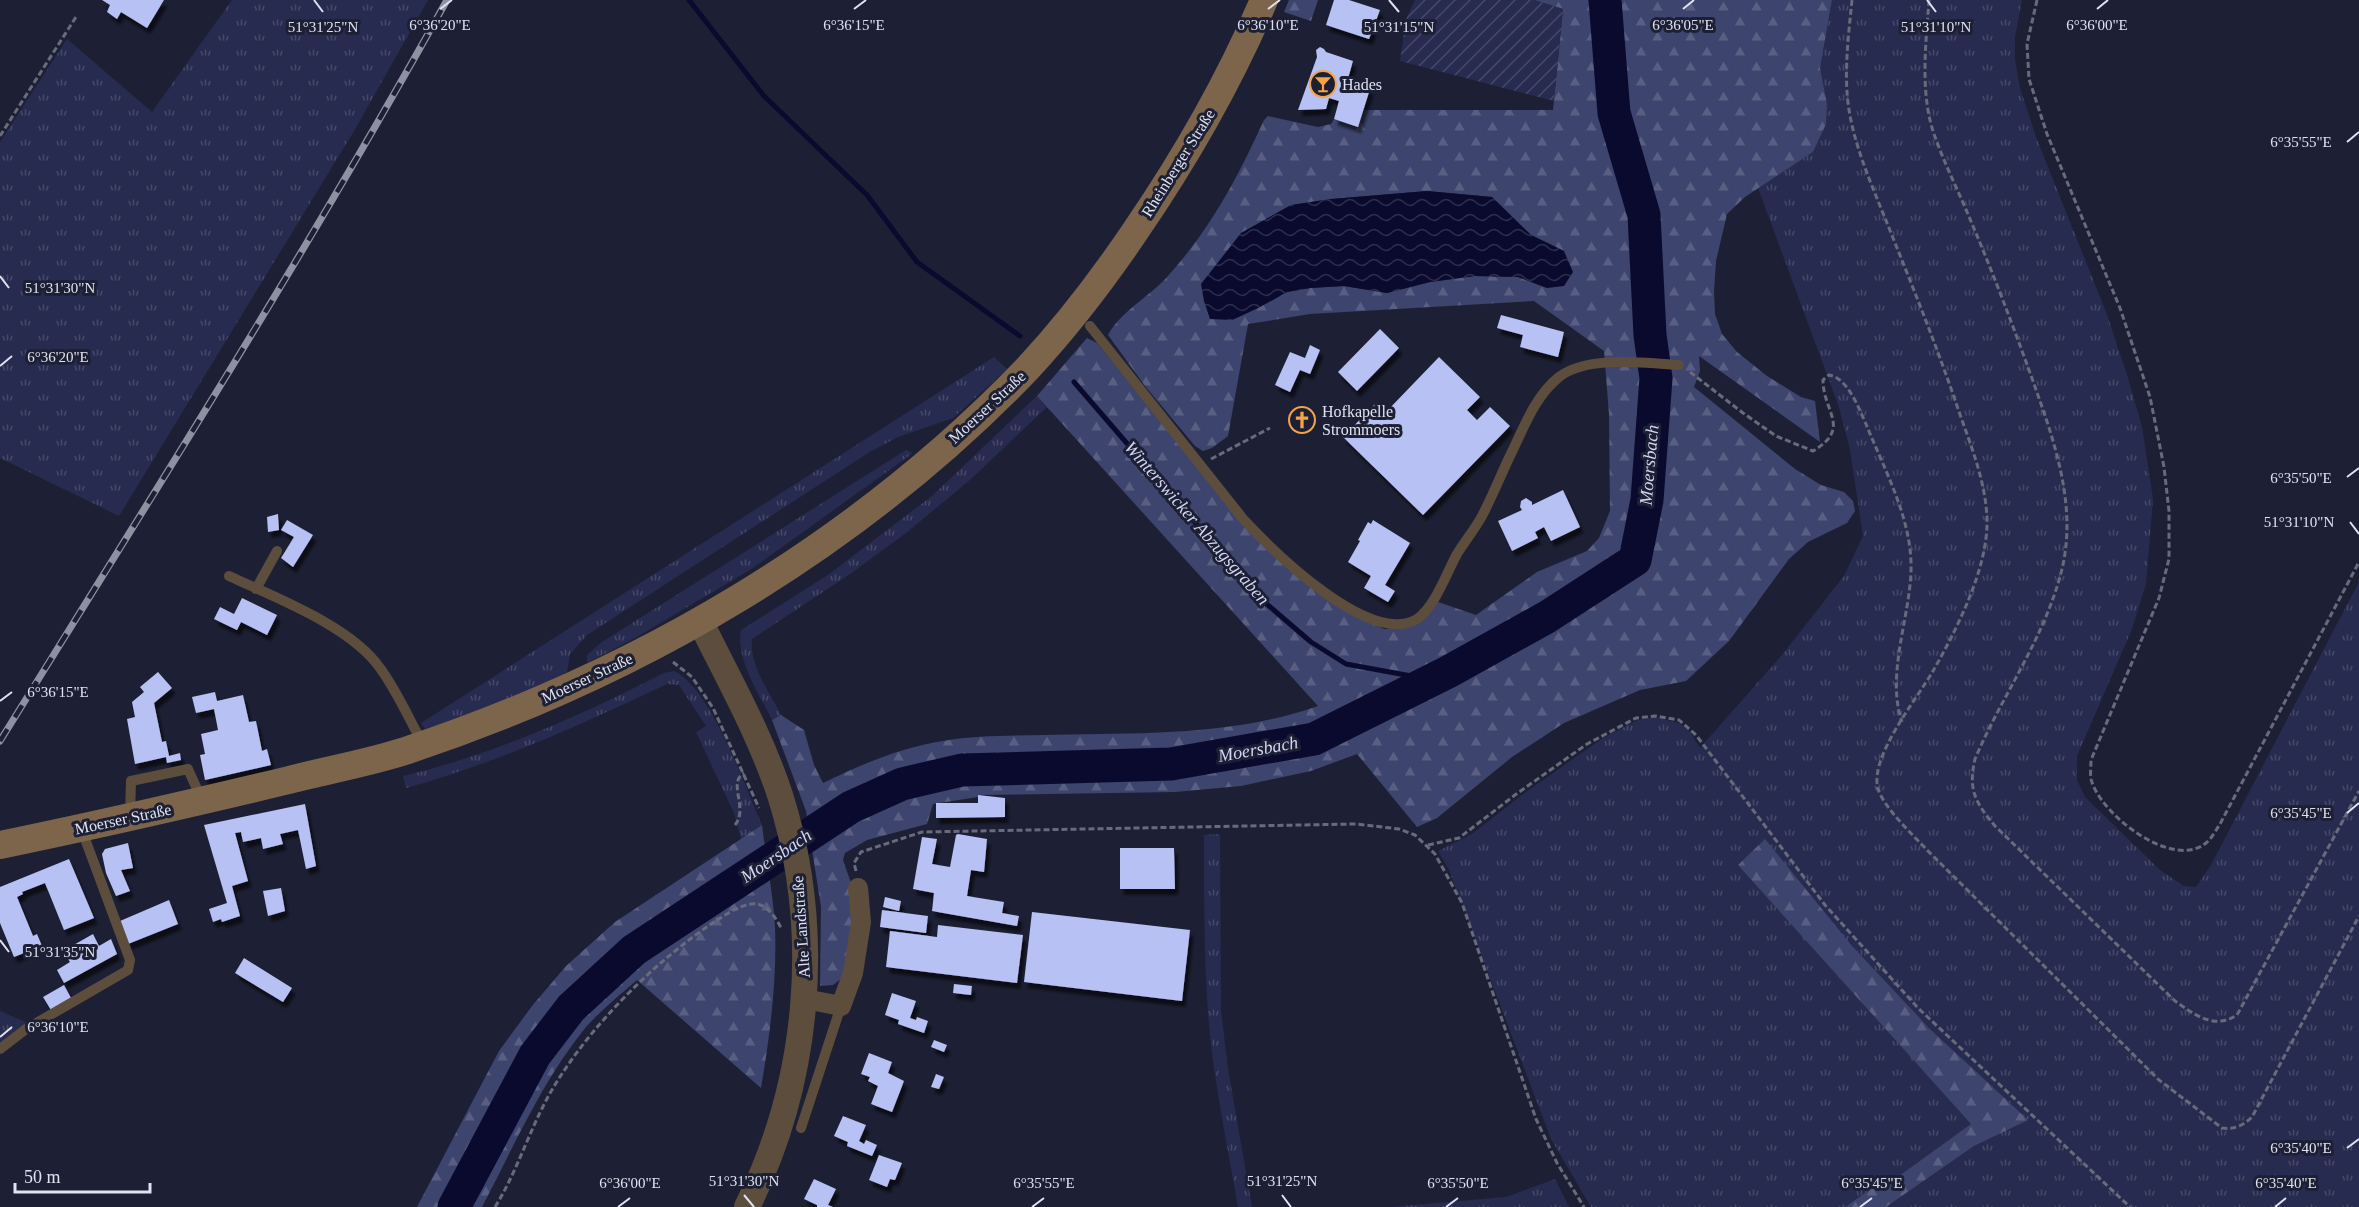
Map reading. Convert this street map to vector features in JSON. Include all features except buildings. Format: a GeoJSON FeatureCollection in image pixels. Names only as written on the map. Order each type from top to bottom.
{"type":"FeatureCollection","features":[{"type":"Feature","properties":{"kind":"main road","name":"Rheinberger Straße"},"geometry":{"type":"LineString","coordinates":[[1082,321],[1114,263],[1192,145],[1232,72],[1264,0]]}},
{"type":"Feature","properties":{"kind":"main road","name":"Moerser Straße"},"geometry":{"type":"LineString","coordinates":[[0,845],[202,801],[401,752],[506,715],[629,659],[700,621],[801,558],[847,526],[908,477],[993,403],[1029,366],[1082,321]]}},
{"type":"Feature","properties":{"kind":"street","name":"Alte Landstraße"},"geometry":{"type":"LineString","coordinates":[[700,621],[754,729],[767,761],[774,816],[799,874],[796,945],[805,999],[791,1085],[774,1141],[747,1207]]}},
{"type":"Feature","properties":{"kind":"street"},"geometry":{"type":"LineString","coordinates":[[805,999],[841,1005],[853,973],[861,922],[858,888]]}},
{"type":"Feature","properties":{"kind":"lane"},"geometry":{"type":"LineString","coordinates":[[1082,321],[1201,464],[1244,520],[1272,550],[1328,596],[1377,621],[1396,626],[1408,623],[1425,611],[1481,518],[1528,418],[1544,392],[1560,376],[1578,367],[1613,363],[1679,365]]}},
{"type":"Feature","properties":{"kind":"lane"},"geometry":{"type":"LineString","coordinates":[[256,589],[278,551]]}},
{"type":"Feature","properties":{"kind":"lane"},"geometry":{"type":"LineString","coordinates":[[229,576],[311,616],[357,642],[380,667],[423,744]]}},
{"type":"Feature","properties":{"kind":"lane"},"geometry":{"type":"LineString","coordinates":[[0,1049],[26,1029],[128,970],[130,960],[81,828]]}},
{"type":"Feature","properties":{"kind":"lane"},"geometry":{"type":"LineString","coordinates":[[801,1128],[841,1005]]}},
{"type":"Feature","properties":{"kind":"path"},"geometry":{"type":"LineString","coordinates":[[1852,0],[1847,92],[1851,120],[1862,158],[1933,336],[1981,478],[1987,518],[1987,539],[1962,615],[1934,670],[1884,750],[1876,776],[1879,791],[1895,814],[1927,850],[2159,1080],[2222,1128],[2229,1129],[2239,1126],[2252,1117],[2359,916]]}},
{"type":"Feature","properties":{"kind":"path"},"geometry":{"type":"LineString","coordinates":[[1929,0],[1925,82],[1932,130],[2010,318],[2054,440],[2065,496],[2067,531],[2062,568],[2051,604],[2026,660],[1975,759],[1972,789],[1979,806],[1995,826],[2175,1001],[2205,1021],[2219,1022],[2229,1021],[2237,1015],[2359,791]]}},
{"type":"Feature","properties":{"kind":"path"},"geometry":{"type":"LineString","coordinates":[[2037,0],[2028,44],[2029,79],[2047,134],[2120,308],[2150,397],[2164,467],[2169,511],[2169,559],[2158,598],[2091,760],[2091,779],[2102,797],[2122,821],[2151,842],[2172,850],[2193,849],[2206,843],[2220,824],[2359,562]]}},
{"type":"Feature","properties":{"kind":"path"},"geometry":{"type":"LineString","coordinates":[[0,136],[76,17]]}},
{"type":"Feature","properties":{"kind":"path"},"geometry":{"type":"LineString","coordinates":[[1679,365],[1776,436],[1813,451],[1827,443],[1834,431],[1832,413],[1823,393],[1823,380],[1829,375],[1836,376],[1845,386],[1861,412],[1899,504],[1909,544],[1911,572],[1896,694],[1902,722]]}},
{"type":"Feature","properties":{"kind":"path"},"geometry":{"type":"LineString","coordinates":[[1201,464],[1270,428]]}},
{"type":"Feature","properties":{"kind":"path"},"geometry":{"type":"LineString","coordinates":[[673,663],[692,677],[713,708],[744,773],[774,816]]}},
{"type":"Feature","properties":{"kind":"path"},"geometry":{"type":"LineString","coordinates":[[1428,845],[1459,838],[1587,744],[1636,718],[1655,716],[1679,720],[1696,735],[1825,905],[1918,1008],[2130,1207]]}},
{"type":"Feature","properties":{"kind":"path"},"geometry":{"type":"LineString","coordinates":[[735,825],[742,811],[737,781],[744,773],[767,761]]}},
{"type":"Feature","properties":{"kind":"path"},"geometry":{"type":"LineString","coordinates":[[858,888],[854,862],[861,852],[922,832],[1356,824],[1400,829],[1415,835],[1428,845],[1462,903],[1536,1119],[1557,1163],[1584,1207]]}},
{"type":"Feature","properties":{"kind":"path"},"geometry":{"type":"LineString","coordinates":[[495,1207],[529,1140],[543,1104],[559,1078],[596,1030],[649,975],[704,929],[731,911],[752,903],[765,907],[796,945]]}},
{"type":"Feature","properties":{"kind":"path"},"geometry":{"type":"LineString","coordinates":[[784,920],[796,945]]}},
{"type":"Feature","properties":{"kind":"green space"},"geometry":{"type":"Polygon","coordinates":[[[232,0],[428,0],[354,131],[119,516],[0,458],[0,142],[67,39],[152,112],[232,0]]]}},
{"type":"Feature","properties":{"kind":"green space"},"geometry":{"type":"Polygon","coordinates":[[[1289,0],[1318,0],[1311,21],[1284,12],[1289,0]]]}},
{"type":"Feature","properties":{"kind":"green space"},"geometry":{"type":"Polygon","coordinates":[[[1415,0],[1534,0],[1563,9],[1554,101],[1400,61],[1406,19],[1415,0]]]}},
{"type":"Feature","properties":{"kind":"green space"},"geometry":{"type":"Polygon","coordinates":[[[1534,0],[1832,0],[1820,68],[1827,104],[1826,124],[1813,152],[1745,197],[1727,214],[1716,261],[1714,291],[1715,314],[1722,334],[1737,352],[1767,376],[1801,397],[1815,401],[1820,442],[1699,356],[1700,371],[1694,387],[1795,469],[1821,485],[1844,492],[1853,501],[1855,511],[1847,523],[1808,542],[1789,559],[1729,641],[1686,681],[1640,690],[1564,723],[1512,757],[1437,818],[1417,827],[1357,754],[1311,771],[1241,786],[1175,792],[978,795],[978,797],[933,804],[927,824],[867,840],[845,853],[843,860],[851,883],[855,933],[842,978],[833,985],[820,986],[821,907],[806,811],[772,720],[781,715],[804,730],[814,765],[823,783],[896,752],[955,739],[993,736],[1147,733],[1217,728],[1285,716],[1318,706],[1037,396],[1087,338],[1097,343],[1233,511],[1346,609],[1384,629],[1406,628],[1426,618],[1438,602],[1476,615],[1537,572],[1587,551],[1599,538],[1610,511],[1609,414],[1604,351],[1534,301],[1310,314],[1248,324],[1228,436],[1212,448],[1203,451],[1195,446],[1145,386],[1108,335],[1128,311],[1167,277],[1197,241],[1222,202],[1268,116],[1318,127],[1331,124],[1334,119],[1358,127],[1364,110],[1553,110],[1563,9],[1534,0]],[[1427,191],[1331,199],[1291,205],[1241,233],[1227,254],[1232,320],[1287,292],[1310,288],[1344,286],[1387,293],[1430,282],[1475,276],[1518,277],[1547,288],[1564,251],[1531,235],[1492,197],[1427,191]]]}},
{"type":"Feature","properties":{"kind":"green space"},"geometry":{"type":"Polygon","coordinates":[[[1832,0],[2022,0],[2015,37],[2015,60],[2020,88],[2036,137],[2106,312],[2128,378],[2142,427],[2153,499],[2146,584],[2132,629],[2077,756],[2077,780],[2085,797],[2160,870],[2184,886],[2196,887],[2211,865],[2359,582],[2359,1207],[1886,1207],[1974,1146],[2026,1120],[1915,1014],[1847,945],[1765,840],[1739,865],[1972,1124],[1899,1176],[1875,1186],[1845,1207],[1591,1207],[1551,1139],[1449,870],[1438,851],[1472,834],[1522,795],[1603,738],[1638,720],[1654,717],[1679,723],[1690,732],[1700,748],[1782,655],[1844,576],[1863,536],[1850,450],[1839,407],[1758,188],[1813,152],[1827,104],[1820,68],[1832,0]]]}},
{"type":"Feature","properties":{"kind":"green space"},"geometry":{"type":"Polygon","coordinates":[[[994,357],[1007,369],[953,418],[898,437],[868,453],[587,635],[570,654],[567,672],[522,696],[425,729],[421,723],[994,357]]]}},
{"type":"Feature","properties":{"kind":"green space"},"geometry":{"type":"Polygon","coordinates":[[[1037,396],[1047,407],[971,479],[906,533],[850,574],[752,639],[757,669],[781,715],[772,720],[745,664],[740,641],[741,630],[828,575],[932,496],[1037,396]]]}},
{"type":"Feature","properties":{"kind":"green space"},"geometry":{"type":"Polygon","coordinates":[[[906,450],[913,453],[753,568],[635,638],[587,663],[587,655],[602,642],[906,450]]]}},
{"type":"Feature","properties":{"kind":"green space"},"geometry":{"type":"Polygon","coordinates":[[[674,671],[688,681],[714,717],[762,825],[741,839],[734,813],[696,732],[706,726],[679,685],[667,684],[506,755],[406,788],[403,776],[504,745],[569,719],[664,673],[674,671]]]}},
{"type":"Feature","properties":{"kind":"green space"},"geometry":{"type":"Polygon","coordinates":[[[762,825],[773,902],[775,967],[761,1088],[637,980],[586,1027],[570,1048],[542,1092],[482,1207],[417,1207],[499,1051],[532,1006],[566,966],[615,922],[762,825]]]}},
{"type":"Feature","properties":{"kind":"green space"},"geometry":{"type":"Polygon","coordinates":[[[1220,834],[1221,1011],[1228,1069],[1252,1207],[1238,1207],[1210,1037],[1205,946],[1204,835],[1220,834]]]}},
{"type":"Feature","properties":{"kind":"green space"},"geometry":{"type":"Polygon","coordinates":[[[1765,839],[1852,946],[1929,1028],[2028,1120],[1974,1146],[1886,1207],[1845,1207],[1875,1186],[1899,1176],[1971,1124],[1738,865],[1765,839]]]}},
{"type":"Feature","properties":{"kind":"green space"},"geometry":{"type":"Polygon","coordinates":[[[0,1011],[30,1024],[0,1047],[0,1011]]]}},
{"type":"Feature","properties":{"kind":"green space"},"geometry":{"type":"Polygon","coordinates":[[[1555,1179],[1569,1207],[1391,1207],[1506,1197],[1555,1179]]]}},
{"type":"Feature","properties":{"kind":"water"},"geometry":{"type":"Polygon","coordinates":[[[1427,191],[1492,197],[1531,235],[1564,251],[1573,272],[1564,286],[1547,288],[1518,277],[1475,276],[1430,282],[1387,293],[1344,286],[1310,288],[1287,292],[1232,320],[1210,319],[1201,284],[1241,233],[1291,205],[1331,199],[1427,191]]]}},
{"type":"Feature","properties":{"kind":"waterway","name":"Winterswicker Abzugsgraben"},"geometry":{"type":"LineString","coordinates":[[689,0],[764,96],[867,195],[917,262],[1020,336]]}},
{"type":"Feature","properties":{"kind":"waterway","name":"Moersbach"},"geometry":{"type":"LineString","coordinates":[[454,1207],[535,1055],[571,1008],[634,950],[851,807],[902,784],[962,770],[1171,764],[1314,739],[1448,672],[1547,617],[1635,560],[1647,500],[1656,378],[1650,335],[1644,215],[1614,113],[1605,0]]}},
{"type":"Feature","properties":{"kind":"waterway","name":"Winterswicker Abzugsgraben"},"geometry":{"type":"LineString","coordinates":[[1074,382],[1262,600],[1311,642],[1346,664],[1433,680]]}},
{"type":"Feature","properties":{"kind":"railway"},"geometry":{"type":"LineString","coordinates":[[0,741],[284,281],[447,0]]}},
{"type":"Feature","properties":{"kind":"place","name":"Hades"},"geometry":{"type":"Point","coordinates":[1323,84]}},
{"type":"Feature","properties":{"kind":"place","name":"Hofkapelle Strommoers"},"geometry":{"type":"Point","coordinates":[1302,420]}}]}
